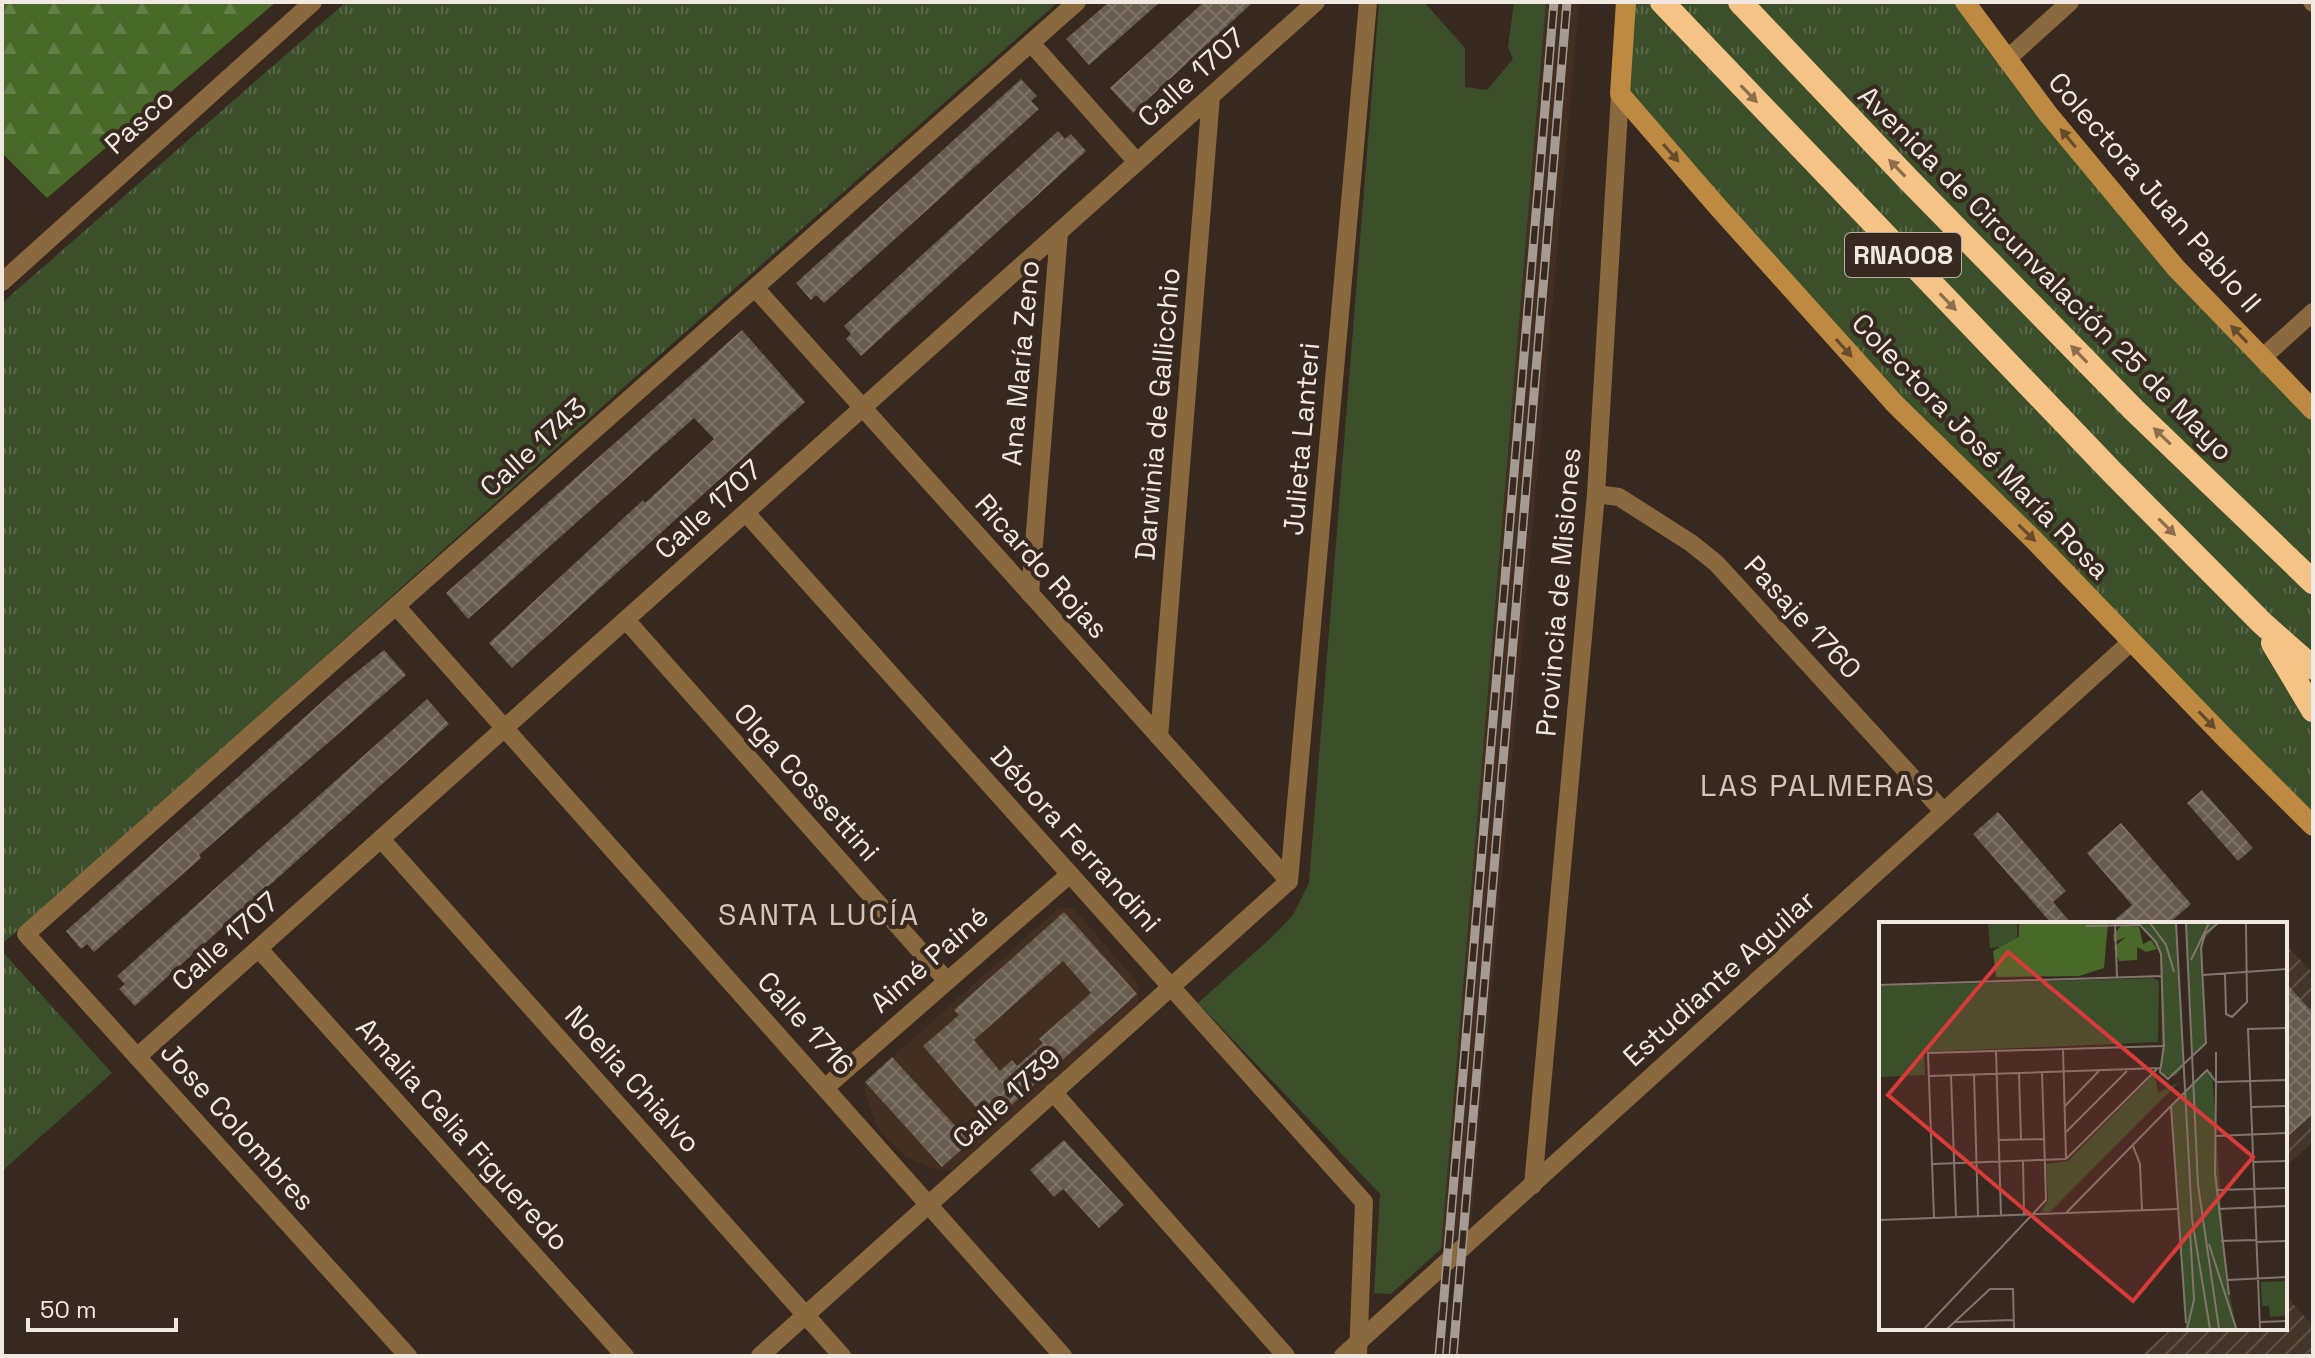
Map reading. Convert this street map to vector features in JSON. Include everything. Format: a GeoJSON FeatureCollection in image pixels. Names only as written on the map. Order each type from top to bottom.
{"type":"FeatureCollection","features":[{"type":"Feature","properties":{"kind":"highway","name":"RNA008"},"geometry":{"type":"LineString","coordinates":[[1662,2],[2062,419],[2262,623],[2313,668]]}},
{"type":"Feature","properties":{"kind":"highway","name":"Avenida de Circunvalación 25 de Mayo"},"geometry":{"type":"LineString","coordinates":[[1740,2],[2134,410],[2313,582]]}},
{"type":"Feature","properties":{"kind":"highway"},"geometry":{"type":"LineString","coordinates":[[2279,548],[2313,573]]}},
{"type":"Feature","properties":{"kind":"highway","name":"RNA008"},"geometry":{"type":"LineString","coordinates":[[2262,623],[2313,710]]}},
{"type":"Feature","properties":{"kind":"main road","name":"Provincia de Misiones"},"geometry":{"type":"LineString","coordinates":[[1620,94],[1626,2]]}},
{"type":"Feature","properties":{"kind":"main road","name":"Colectora Juan Pablo II"},"geometry":{"type":"LineString","coordinates":[[1965,2],[2006,60],[2176,268],[2313,410]]}},
{"type":"Feature","properties":{"kind":"main road","name":"Colectora José María Rosa"},"geometry":{"type":"LineString","coordinates":[[1620,94],[1895,404],[2032,538],[2313,826]]}},
{"type":"Feature","properties":{"kind":"street","name":"Pasco"},"geometry":{"type":"LineString","coordinates":[[2,282],[313,2]]}},
{"type":"Feature","properties":{"kind":"street","name":"Calle 1743"},"geometry":{"type":"LineString","coordinates":[[26,934],[1077,2]]}},
{"type":"Feature","properties":{"kind":"street","name":"Calle 1707"},"geometry":{"type":"LineString","coordinates":[[137,1057],[1316,2]]}},
{"type":"Feature","properties":{"kind":"street","name":"Julieta Lanteri"},"geometry":{"type":"LineString","coordinates":[[1289,881],[1368,2]]}},
{"type":"Feature","properties":{"kind":"street"},"geometry":{"type":"LineString","coordinates":[[2006,60],[2070,2]]}},
{"type":"Feature","properties":{"kind":"street"},"geometry":{"type":"LineString","coordinates":[[1031,43],[1137,162]]}},
{"type":"Feature","properties":{"kind":"street","name":"Provincia de Misiones"},"geometry":{"type":"LineString","coordinates":[[1533,1185],[1596,494],[1620,94]]}},
{"type":"Feature","properties":{"kind":"street","name":"Darwinia de Gallicchio"},"geometry":{"type":"LineString","coordinates":[[1159,737],[1211,96]]}},
{"type":"Feature","properties":{"kind":"street","name":"Ana María Zeno"},"geometry":{"type":"LineString","coordinates":[[1030,594],[1059,232]]}},
{"type":"Feature","properties":{"kind":"street","name":"Ricardo Rojas"},"geometry":{"type":"LineString","coordinates":[[755,288],[1289,881]]}},
{"type":"Feature","properties":{"kind":"street"},"geometry":{"type":"LineString","coordinates":[[2262,358],[2313,312]]}},
{"type":"Feature","properties":{"kind":"street","name":"Pasaje 1760"},"geometry":{"type":"LineString","coordinates":[[1596,494],[1619,497],[1691,543],[1716,563],[1943,811]]}},
{"type":"Feature","properties":{"kind":"street","name":"Débora Ferrandini"},"geometry":{"type":"LineString","coordinates":[[746,513],[1364,1202],[1359,1349]]}},
{"type":"Feature","properties":{"kind":"street","name":"Calle 1716"},"geometry":{"type":"LineString","coordinates":[[396,606],[1063,1356]]}},
{"type":"Feature","properties":{"kind":"street","name":"Olga Cossettini"},"geometry":{"type":"LineString","coordinates":[[626,620],[947,981]]}},
{"type":"Feature","properties":{"kind":"street","name":"Estudiante Aguilar"},"geometry":{"type":"LineString","coordinates":[[1343,1356],[1359,1349],[1533,1185],[2132,641]]}},
{"type":"Feature","properties":{"kind":"street","name":"Noelia Chialvo"},"geometry":{"type":"LineString","coordinates":[[381,839],[842,1356]]}},
{"type":"Feature","properties":{"kind":"street","name":"Aimé Painé"},"geometry":{"type":"LineString","coordinates":[[826,1087],[1070,874]]}},
{"type":"Feature","properties":{"kind":"street","name":"Calle 1739"},"geometry":{"type":"LineString","coordinates":[[760,1356],[1289,881]]}},
{"type":"Feature","properties":{"kind":"street","name":"Jose Colombres"},"geometry":{"type":"LineString","coordinates":[[26,934],[408,1356]]}},
{"type":"Feature","properties":{"kind":"street","name":"Amalia Celia Figueredo"},"geometry":{"type":"LineString","coordinates":[[259,949],[625,1356]]}},
{"type":"Feature","properties":{"kind":"street"},"geometry":{"type":"LineString","coordinates":[[1053,1092],[1286,1356]]}},
{"type":"Feature","properties":{"kind":"shaded area"},"geometry":{"type":"Polygon","coordinates":[[[1546,2],[1579,2],[1471,1224],[1441,1249],[1546,2]]]}},
{"type":"Feature","properties":{"kind":"shaded area"},"geometry":{"type":"Polygon","coordinates":[[[1059,908],[1073,908],[1138,983],[1138,1004],[952,1170],[931,1168],[905,1156],[876,1123],[866,1096],[865,1082],[1059,908]]]}},
{"type":"Feature","properties":{"kind":"shaded area"},"geometry":{"type":"Polygon","coordinates":[[[2287,946],[2313,973],[2313,1142],[2287,1165],[2287,946]]]}},
{"type":"Feature","properties":{"kind":"shaded area"},"geometry":{"type":"Polygon","coordinates":[[[2287,1297],[2313,1326],[2313,1356],[2141,1356],[2170,1330],[2287,1330],[2287,1297]]]}},
{"type":"Feature","properties":{"kind":"green space"},"geometry":{"type":"Polygon","coordinates":[[[2,2],[276,2],[47,198],[2,153],[2,2]]]}},
{"type":"Feature","properties":{"kind":"green space"},"geometry":{"type":"Polygon","coordinates":[[[346,2],[1058,2],[2,944],[2,303],[346,2]]]}},
{"type":"Feature","properties":{"kind":"green space"},"geometry":{"type":"Polygon","coordinates":[[[1379,2],[1424,2],[1465,48],[1465,87],[1487,90],[1513,59],[1508,47],[1514,2],[1546,2],[1441,1249],[1391,1294],[1374,1293],[1380,1194],[1198,1003],[1293,915],[1309,883],[1379,2]]]}},
{"type":"Feature","properties":{"kind":"green space"},"geometry":{"type":"Polygon","coordinates":[[[1626,2],[1965,2],[2006,60],[2313,410],[2313,826],[2032,538],[1620,94],[1626,2]]]}},
{"type":"Feature","properties":{"kind":"green space"},"geometry":{"type":"Polygon","coordinates":[[[2,951],[112,1073],[2,1171],[2,951]]]}},
{"type":"Feature","properties":{"kind":"building"},"geometry":{"type":"Polygon","coordinates":[[[1109,2],[1160,2],[1089,65],[1066,39],[1109,2]]]}},
{"type":"Feature","properties":{"kind":"building"},"geometry":{"type":"Polygon","coordinates":[[[1204,2],[1253,2],[1133,113],[1110,88],[1204,2]]]}},
{"type":"Feature","properties":{"kind":"building"},"geometry":{"type":"Polygon","coordinates":[[[1021,79],[1037,96],[1031,101],[1039,109],[824,303],[816,295],[811,300],[796,283],[1021,79]]]}},
{"type":"Feature","properties":{"kind":"building"},"geometry":{"type":"Polygon","coordinates":[[[1058,131],[1065,139],[1071,134],[1086,151],[861,356],[846,339],[851,334],[844,326],[1058,131]]]}},
{"type":"Feature","properties":{"kind":"building"},"geometry":{"type":"Polygon","coordinates":[[[742,330],[805,402],[512,668],[489,643],[643,500],[645,503],[714,439],[694,418],[468,619],[446,593],[742,330]]]}},
{"type":"Feature","properties":{"kind":"building"},"geometry":{"type":"Polygon","coordinates":[[[384,650],[406,675],[199,855],[201,858],[94,952],[87,944],[81,949],[66,931],[344,682],[384,650]]]}},
{"type":"Feature","properties":{"kind":"building"},"geometry":{"type":"Polygon","coordinates":[[[427,699],[449,724],[135,1006],[119,989],[125,984],[117,976],[427,699]]]}},
{"type":"Feature","properties":{"kind":"building"},"geometry":{"type":"Polygon","coordinates":[[[2202,790],[2253,848],[2238,861],[2187,803],[2202,790]]]}},
{"type":"Feature","properties":{"kind":"building"},"geometry":{"type":"Polygon","coordinates":[[[1998,812],[2066,891],[2053,902],[2070,922],[2050,922],[1973,834],[1998,812]]]}},
{"type":"Feature","properties":{"kind":"building"},"geometry":{"type":"Polygon","coordinates":[[[2121,823],[2191,904],[2170,922],[2112,922],[2132,905],[2087,853],[2121,823]]]}},
{"type":"Feature","properties":{"kind":"building"},"geometry":{"type":"Polygon","coordinates":[[[1064,912],[1137,994],[990,1124],[923,1046],[959,1015],[954,1010],[1064,912]],[[1063,961],[974,1040],[1000,1071],[1012,1060],[1017,1066],[1043,1043],[1039,1039],[1091,993],[1063,961]]]}},
{"type":"Feature","properties":{"kind":"building"},"geometry":{"type":"Polygon","coordinates":[[[2287,984],[2313,1013],[2313,1114],[2287,1137],[2287,984]]]}},
{"type":"Feature","properties":{"kind":"building"},"geometry":{"type":"Polygon","coordinates":[[[892,1057],[970,1142],[942,1167],[865,1082],[892,1057]]]}},
{"type":"Feature","properties":{"kind":"building"},"geometry":{"type":"Polygon","coordinates":[[[1064,1140],[1124,1205],[1099,1228],[1063,1189],[1054,1197],[1030,1170],[1064,1140]]]}},
{"type":"Feature","properties":{"kind":"railway"},"geometry":{"type":"LineString","coordinates":[[1439,1356],[1554,2]]}},
{"type":"Feature","properties":{"kind":"railway"},"geometry":{"type":"LineString","coordinates":[[1453,1356],[1567,2]]}},
{"type":"Feature","properties":{"kind":"district","name":"LAS PALMERAS"},"geometry":{"type":"Point","coordinates":[1818,786]}},
{"type":"Feature","properties":{"kind":"district","name":"SANTA LUCÍA"},"geometry":{"type":"Point","coordinates":[819,915]}}]}
